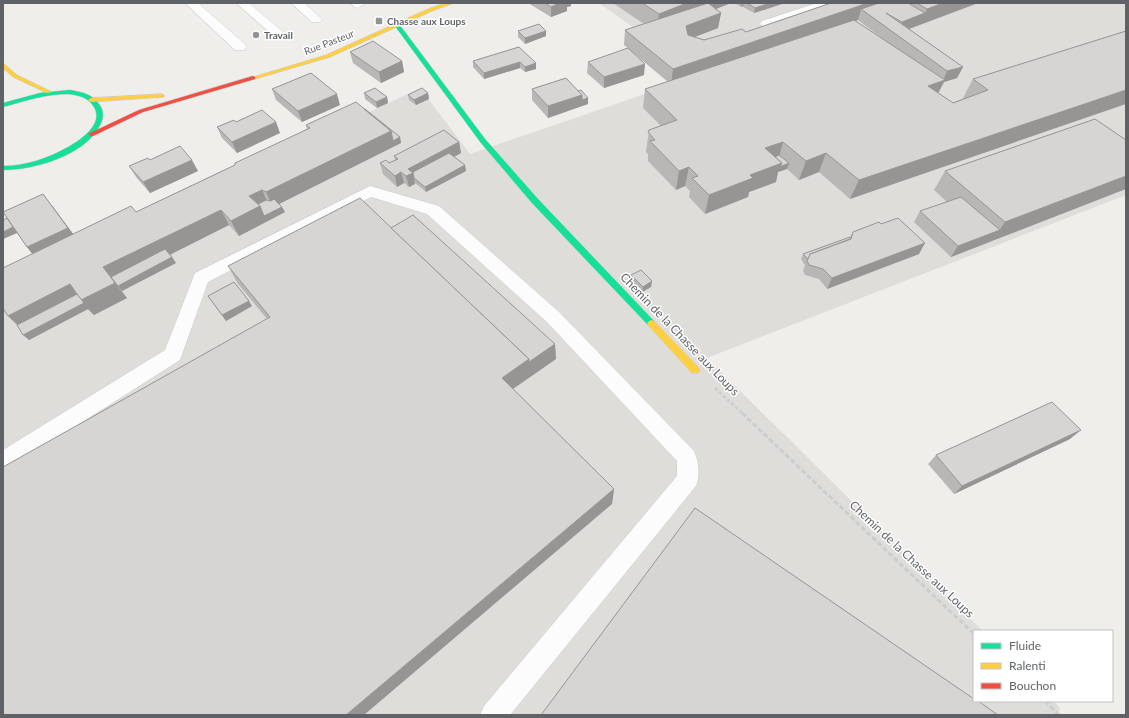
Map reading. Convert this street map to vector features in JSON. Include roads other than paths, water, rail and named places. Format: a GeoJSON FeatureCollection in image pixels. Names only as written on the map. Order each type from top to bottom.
{"type":"FeatureCollection","features":[{"type":"Feature","properties":{"kind":"street","name":"Rue Pasteur"},"geometry":{"type":"LineString","coordinates":[[91,134],[141,111],[328,56],[451,3]]}},
{"type":"Feature","properties":{"kind":"street","name":"Chemin de la Chasse aux Loups"},"geometry":{"type":"LineString","coordinates":[[397,25],[483,141],[535,201],[695,370]]}},
{"type":"Feature","properties":{"kind":"street"},"geometry":{"type":"LineString","coordinates":[[3,65],[15,76],[49,92]]}},
{"type":"Feature","properties":{"kind":"street","name":"Rue Pasteur"},"geometry":{"type":"LineString","coordinates":[[91,100],[140,98],[211,90]]}},
{"type":"Feature","properties":{"kind":"street"},"geometry":{"type":"LineString","coordinates":[[3,105],[29,96],[49,92],[66,92],[80,95],[91,100],[99,109],[98,121],[91,134],[77,146],[59,156],[38,164],[3,168]]}},
{"type":"Feature","properties":{"kind":"lane"},"geometry":{"type":"LineString","coordinates":[[191,3],[240,47]]}},
{"type":"Feature","properties":{"kind":"lane"},"geometry":{"type":"LineString","coordinates":[[242,3],[278,33]]}},
{"type":"Feature","properties":{"kind":"lane"},"geometry":{"type":"LineString","coordinates":[[297,3],[316,19]]}},
{"type":"Feature","properties":{"kind":"lane"},"geometry":{"type":"LineString","coordinates":[[766,24],[829,3]]}},
{"type":"Feature","properties":{"kind":"lane"},"geometry":{"type":"LineString","coordinates":[[3,461],[173,355],[201,278],[370,191],[433,210],[553,317],[687,458],[688,479],[493,715]]}},
{"type":"Feature","properties":{"kind":"place","name":"Chasse aux Loups"},"geometry":{"type":"Point","coordinates":[379,21]}},
{"type":"Feature","properties":{"kind":"place","name":"Travail"},"geometry":{"type":"Point","coordinates":[256,35]}}]}
